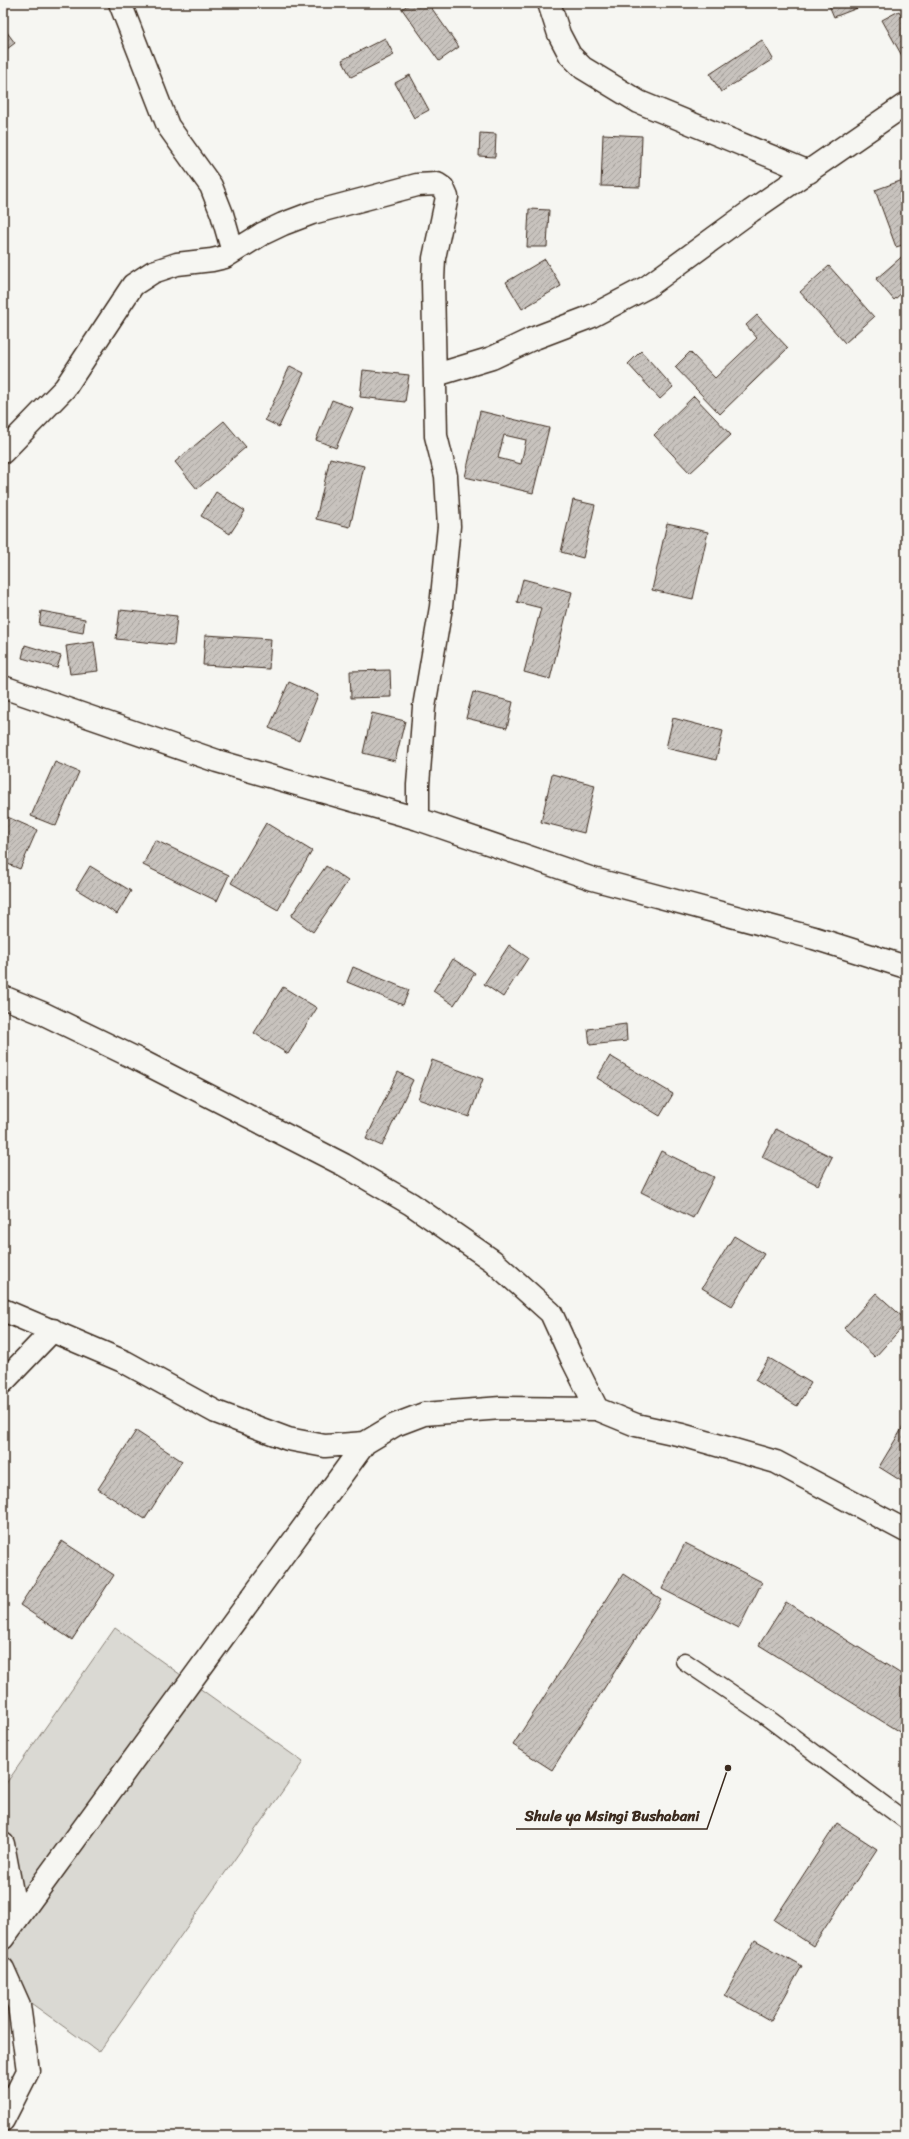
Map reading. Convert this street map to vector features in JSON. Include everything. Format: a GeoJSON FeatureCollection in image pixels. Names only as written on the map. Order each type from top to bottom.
{"type":"FeatureCollection","features":[{"type":"Feature","properties":{"kind":"street"},"geometry":{"type":"LineString","coordinates":[[120,3],[168,126],[210,186],[222,214],[233,252]]}},
{"type":"Feature","properties":{"kind":"street"},"geometry":{"type":"LineString","coordinates":[[549,3],[559,34],[570,55],[583,68],[639,102],[808,172]]}},
{"type":"Feature","properties":{"kind":"street"},"geometry":{"type":"LineString","coordinates":[[436,375],[492,358],[532,339],[590,317],[647,287],[906,104]]}},
{"type":"Feature","properties":{"kind":"street"},"geometry":{"type":"LineString","coordinates":[[3,452],[66,388],[133,285],[153,272],[177,264],[225,257],[262,234],[312,213],[417,185],[437,184],[443,188],[447,197],[434,258],[433,281],[436,436],[446,476],[449,526],[441,607],[424,707],[418,785],[418,819]]}},
{"type":"Feature","properties":{"kind":"street"},"geometry":{"type":"LineString","coordinates":[[3,687],[216,761],[418,819],[593,879],[814,938],[906,967]]}},
{"type":"Feature","properties":{"kind":"street"},"geometry":{"type":"LineString","coordinates":[[3,997],[42,1013],[144,1063],[344,1165],[411,1204],[493,1261],[551,1314],[597,1409]]}},
{"type":"Feature","properties":{"kind":"street"},"geometry":{"type":"LineString","coordinates":[[3,1310],[53,1330],[125,1362],[216,1412],[288,1439],[325,1446],[365,1443]]}},
{"type":"Feature","properties":{"kind":"street"},"geometry":{"type":"LineString","coordinates":[[3,1382],[53,1330]]}},
{"type":"Feature","properties":{"kind":"street"},"geometry":{"type":"LineString","coordinates":[[3,1938],[365,1443],[395,1425],[424,1414],[500,1408],[597,1409],[636,1425],[682,1435],[776,1462],[906,1531]]}},
{"type":"Feature","properties":{"kind":"street"},"geometry":{"type":"LineString","coordinates":[[3,1844],[17,1919]]}},
{"type":"Feature","properties":{"kind":"street"},"geometry":{"type":"LineString","coordinates":[[3,1969],[19,2005],[28,2071],[3,2120]]}},
{"type":"Feature","properties":{"kind":"lane"},"geometry":{"type":"LineString","coordinates":[[684,1661],[761,1713],[906,1821]]}},
{"type":"Feature","properties":{"kind":"shaded area"},"geometry":{"type":"Polygon","coordinates":[[[115,1628],[303,1762],[99,2052],[3,1983],[3,1788],[115,1628]]]}},
{"type":"Feature","properties":{"kind":"building"},"geometry":{"type":"Polygon","coordinates":[[[410,3],[428,3],[459,47],[439,61],[402,9],[410,3]]]}},
{"type":"Feature","properties":{"kind":"building"},"geometry":{"type":"Polygon","coordinates":[[[828,3],[859,3],[860,7],[834,17],[828,3]]]}},
{"type":"Feature","properties":{"kind":"building"},"geometry":{"type":"Polygon","coordinates":[[[899,11],[906,24],[906,63],[882,20],[899,11]]]}},
{"type":"Feature","properties":{"kind":"building"},"geometry":{"type":"Polygon","coordinates":[[[3,27],[15,43],[3,52],[3,27]]]}},
{"type":"Feature","properties":{"kind":"building"},"geometry":{"type":"Polygon","coordinates":[[[385,38],[394,55],[351,77],[342,60],[385,38]]]}},
{"type":"Feature","properties":{"kind":"building"},"geometry":{"type":"Polygon","coordinates":[[[762,40],[773,59],[721,92],[710,74],[762,40]]]}},
{"type":"Feature","properties":{"kind":"building"},"geometry":{"type":"Polygon","coordinates":[[[410,75],[429,110],[414,118],[395,83],[410,75]]]}},
{"type":"Feature","properties":{"kind":"building"},"geometry":{"type":"Polygon","coordinates":[[[480,133],[496,134],[495,157],[479,156],[480,133]]]}},
{"type":"Feature","properties":{"kind":"building"},"geometry":{"type":"Polygon","coordinates":[[[603,134],[642,136],[640,187],[601,186],[603,134]]]}},
{"type":"Feature","properties":{"kind":"building"},"geometry":{"type":"Polygon","coordinates":[[[903,180],[906,187],[906,244],[896,247],[875,190],[903,180]]]}},
{"type":"Feature","properties":{"kind":"building"},"geometry":{"type":"Polygon","coordinates":[[[529,209],[549,210],[547,247],[527,247],[529,209]]]}},
{"type":"Feature","properties":{"kind":"building"},"geometry":{"type":"Polygon","coordinates":[[[906,253],[906,289],[894,300],[876,279],[906,253]]]}},
{"type":"Feature","properties":{"kind":"building"},"geometry":{"type":"Polygon","coordinates":[[[545,259],[561,286],[522,309],[506,282],[545,259]]]}},
{"type":"Feature","properties":{"kind":"building"},"geometry":{"type":"Polygon","coordinates":[[[829,266],[874,317],[845,343],[800,292],[829,266]]]}},
{"type":"Feature","properties":{"kind":"building"},"geometry":{"type":"Polygon","coordinates":[[[757,315],[788,348],[720,414],[675,367],[690,352],[715,378],[757,338],[746,325],[757,315]]]}},
{"type":"Feature","properties":{"kind":"building"},"geometry":{"type":"Polygon","coordinates":[[[641,351],[673,387],[660,399],[628,364],[641,351]]]}},
{"type":"Feature","properties":{"kind":"building"},"geometry":{"type":"Polygon","coordinates":[[[290,366],[304,373],[279,427],[265,420],[290,366]]]}},
{"type":"Feature","properties":{"kind":"building"},"geometry":{"type":"Polygon","coordinates":[[[363,370],[409,375],[405,402],[360,397],[363,370]]]}},
{"type":"Feature","properties":{"kind":"building"},"geometry":{"type":"Polygon","coordinates":[[[694,396],[731,435],[690,473],[654,435],[694,396]]]}},
{"type":"Feature","properties":{"kind":"building"},"geometry":{"type":"Polygon","coordinates":[[[332,400],[353,408],[336,448],[316,440],[332,400]]]}},
{"type":"Feature","properties":{"kind":"building"},"geometry":{"type":"Polygon","coordinates":[[[480,411],[549,428],[533,493],[465,477],[480,411]],[[504,435],[498,458],[521,464],[526,440],[504,435]]]}},
{"type":"Feature","properties":{"kind":"building"},"geometry":{"type":"Polygon","coordinates":[[[224,421],[246,447],[197,489],[175,462],[224,421]]]}},
{"type":"Feature","properties":{"kind":"building"},"geometry":{"type":"Polygon","coordinates":[[[330,458],[364,466],[350,527],[316,519],[330,458]]]}},
{"type":"Feature","properties":{"kind":"building"},"geometry":{"type":"Polygon","coordinates":[[[216,492],[245,511],[230,534],[201,516],[216,492]]]}},
{"type":"Feature","properties":{"kind":"building"},"geometry":{"type":"Polygon","coordinates":[[[573,500],[595,505],[583,558],[561,552],[573,500]]]}},
{"type":"Feature","properties":{"kind":"building"},"geometry":{"type":"Polygon","coordinates":[[[667,523],[708,532],[693,599],[652,590],[667,523]]]}},
{"type":"Feature","properties":{"kind":"building"},"geometry":{"type":"Polygon","coordinates":[[[523,579],[572,592],[550,679],[524,672],[541,608],[517,602],[523,579]]]}},
{"type":"Feature","properties":{"kind":"building"},"geometry":{"type":"Polygon","coordinates":[[[120,610],[177,616],[174,645],[116,639],[120,610]]]}},
{"type":"Feature","properties":{"kind":"building"},"geometry":{"type":"Polygon","coordinates":[[[41,611],[85,619],[83,633],[39,625],[41,611]]]}},
{"type":"Feature","properties":{"kind":"building"},"geometry":{"type":"Polygon","coordinates":[[[205,635],[271,639],[269,669],[203,665],[205,635]]]}},
{"type":"Feature","properties":{"kind":"building"},"geometry":{"type":"Polygon","coordinates":[[[94,642],[98,671],[70,674],[66,646],[94,642]]]}},
{"type":"Feature","properties":{"kind":"building"},"geometry":{"type":"Polygon","coordinates":[[[25,645],[61,656],[57,668],[22,658],[25,645]]]}},
{"type":"Feature","properties":{"kind":"building"},"geometry":{"type":"Polygon","coordinates":[[[390,670],[391,697],[351,698],[350,671],[390,670]]]}},
{"type":"Feature","properties":{"kind":"building"},"geometry":{"type":"Polygon","coordinates":[[[289,682],[318,695],[299,741],[269,728],[289,682]]]}},
{"type":"Feature","properties":{"kind":"building"},"geometry":{"type":"Polygon","coordinates":[[[473,692],[513,702],[507,728],[466,718],[473,692]]]}},
{"type":"Feature","properties":{"kind":"building"},"geometry":{"type":"Polygon","coordinates":[[[372,713],[405,721],[395,761],[363,753],[372,713]]]}},
{"type":"Feature","properties":{"kind":"building"},"geometry":{"type":"Polygon","coordinates":[[[673,718],[723,731],[716,760],[666,748],[673,718]]]}},
{"type":"Feature","properties":{"kind":"building"},"geometry":{"type":"Polygon","coordinates":[[[55,762],[79,772],[56,826],[31,816],[55,762]]]}},
{"type":"Feature","properties":{"kind":"building"},"geometry":{"type":"Polygon","coordinates":[[[552,774],[595,785],[584,833],[541,822],[552,774]]]}},
{"type":"Feature","properties":{"kind":"building"},"geometry":{"type":"Polygon","coordinates":[[[3,815],[37,830],[20,869],[3,862],[3,815]]]}},
{"type":"Feature","properties":{"kind":"building"},"geometry":{"type":"Polygon","coordinates":[[[266,823],[312,851],[278,910],[231,883],[266,823]]]}},
{"type":"Feature","properties":{"kind":"building"},"geometry":{"type":"Polygon","coordinates":[[[155,840],[229,875],[217,901],[143,865],[155,840]]]}},
{"type":"Feature","properties":{"kind":"building"},"geometry":{"type":"Polygon","coordinates":[[[90,866],[131,891],[117,914],[76,889],[90,866]]]}},
{"type":"Feature","properties":{"kind":"building"},"geometry":{"type":"Polygon","coordinates":[[[326,866],[348,881],[313,932],[291,916],[326,866]]]}},
{"type":"Feature","properties":{"kind":"building"},"geometry":{"type":"Polygon","coordinates":[[[509,945],[528,958],[503,997],[484,984],[509,945]]]}},
{"type":"Feature","properties":{"kind":"building"},"geometry":{"type":"Polygon","coordinates":[[[453,959],[475,973],[454,1005],[433,991],[453,959]]]}},
{"type":"Feature","properties":{"kind":"building"},"geometry":{"type":"Polygon","coordinates":[[[353,967],[409,990],[403,1005],[347,982],[353,967]]]}},
{"type":"Feature","properties":{"kind":"building"},"geometry":{"type":"Polygon","coordinates":[[[283,987],[317,1008],[288,1054],[254,1033],[283,987]]]}},
{"type":"Feature","properties":{"kind":"building"},"geometry":{"type":"Polygon","coordinates":[[[626,1024],[627,1041],[590,1045],[588,1029],[626,1024]]]}},
{"type":"Feature","properties":{"kind":"building"},"geometry":{"type":"Polygon","coordinates":[[[610,1056],[673,1094],[660,1116],[597,1078],[610,1056]]]}},
{"type":"Feature","properties":{"kind":"building"},"geometry":{"type":"Polygon","coordinates":[[[432,1060],[483,1079],[469,1117],[418,1099],[432,1060]]]}},
{"type":"Feature","properties":{"kind":"building"},"geometry":{"type":"Polygon","coordinates":[[[398,1072],[413,1080],[382,1146],[366,1139],[398,1072]]]}},
{"type":"Feature","properties":{"kind":"building"},"geometry":{"type":"Polygon","coordinates":[[[776,1129],[832,1157],[818,1185],[762,1157],[776,1129]]]}},
{"type":"Feature","properties":{"kind":"building"},"geometry":{"type":"Polygon","coordinates":[[[661,1151],[714,1177],[693,1218],[641,1192],[661,1151]]]}},
{"type":"Feature","properties":{"kind":"building"},"geometry":{"type":"Polygon","coordinates":[[[734,1236],[764,1254],[732,1306],[702,1288],[734,1236]]]}},
{"type":"Feature","properties":{"kind":"building"},"geometry":{"type":"Polygon","coordinates":[[[876,1293],[906,1320],[906,1323],[875,1357],[844,1328],[876,1293]]]}},
{"type":"Feature","properties":{"kind":"building"},"geometry":{"type":"Polygon","coordinates":[[[769,1358],[811,1383],[797,1406],[755,1380],[769,1358]]]}},
{"type":"Feature","properties":{"kind":"building"},"geometry":{"type":"Polygon","coordinates":[[[903,1427],[906,1429],[906,1484],[879,1467],[903,1427]]]}},
{"type":"Feature","properties":{"kind":"building"},"geometry":{"type":"Polygon","coordinates":[[[136,1431],[182,1461],[145,1519],[98,1489],[136,1431]]]}},
{"type":"Feature","properties":{"kind":"building"},"geometry":{"type":"Polygon","coordinates":[[[62,1541],[114,1575],[72,1640],[20,1605],[62,1541]]]}},
{"type":"Feature","properties":{"kind":"building"},"geometry":{"type":"Polygon","coordinates":[[[685,1543],[762,1582],[739,1628],[662,1589],[685,1543]]]}},
{"type":"Feature","properties":{"kind":"building"},"geometry":{"type":"Polygon","coordinates":[[[623,1574],[661,1599],[552,1770],[513,1745],[623,1574]]]}},
{"type":"Feature","properties":{"kind":"building"},"geometry":{"type":"Polygon","coordinates":[[[786,1602],[906,1677],[906,1736],[759,1645],[786,1602]]]}},
{"type":"Feature","properties":{"kind":"building"},"geometry":{"type":"Polygon","coordinates":[[[837,1823],[877,1849],[813,1946],[774,1920],[837,1823]]]}},
{"type":"Feature","properties":{"kind":"building"},"geometry":{"type":"Polygon","coordinates":[[[755,1940],[802,1966],[771,2021],[725,1995],[755,1940]]]}},
{"type":"Feature","properties":{"kind":"place","name":"Shule ya Msingi Bushabani"},"geometry":{"type":"Point","coordinates":[728,1768]}}]}
